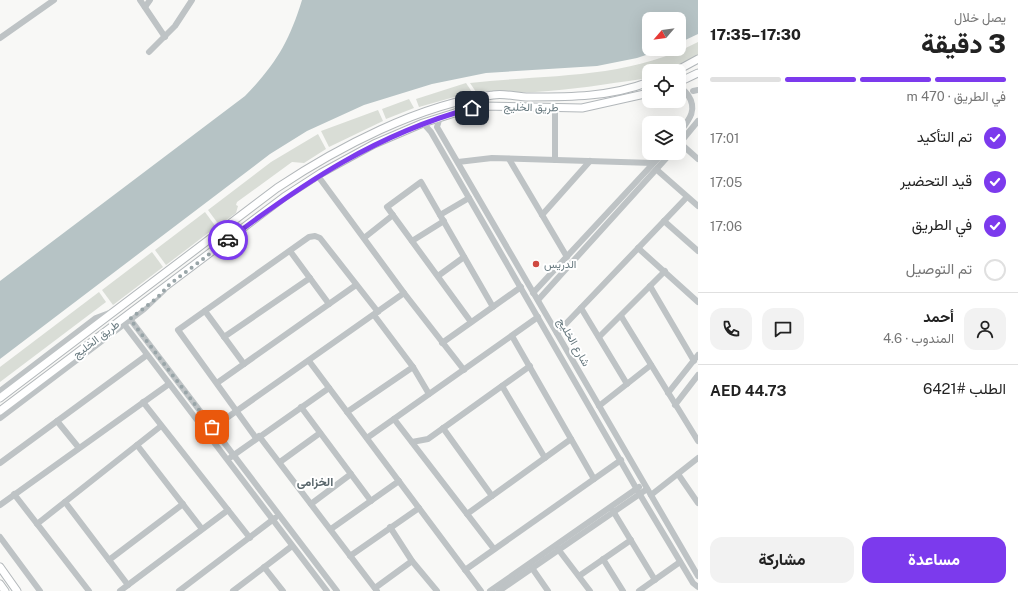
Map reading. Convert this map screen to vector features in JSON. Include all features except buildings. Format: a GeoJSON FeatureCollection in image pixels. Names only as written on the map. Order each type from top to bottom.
{"type":"FeatureCollection","features":[{"type":"Feature","properties":{"kind":"main road"},"geometry":{"type":"LineString","coordinates":[[686,66],[698,59]]}},
{"type":"Feature","properties":{"kind":"main road"},"geometry":{"type":"LineString","coordinates":[[686,79],[698,73]]}},
{"type":"Feature","properties":{"kind":"main road","name":"طريق الخليج"},"geometry":{"type":"LineString","coordinates":[[0,398],[277,188],[316,162],[375,133],[444,104],[495,94],[581,97],[631,89],[642,85]]}},
{"type":"Feature","properties":{"kind":"main road","name":"طريق الخليج"},"geometry":{"type":"LineString","coordinates":[[0,411],[284,197],[374,144],[423,123],[481,106],[582,108],[642,95]]}},
{"type":"Feature","properties":{"kind":"main road"},"geometry":{"type":"LineString","coordinates":[[0,567],[17,591]]}},
{"type":"Feature","properties":{"kind":"main road"},"geometry":{"type":"LineString","coordinates":[[0,584],[5,591]]}},
{"type":"Feature","properties":{"kind":"street"},"geometry":{"type":"LineString","coordinates":[[0,38],[54,0]]}},
{"type":"Feature","properties":{"kind":"street"},"geometry":{"type":"LineString","coordinates":[[140,0],[165,37]]}},
{"type":"Feature","properties":{"kind":"street"},"geometry":{"type":"LineString","coordinates":[[144,7],[150,0]]}},
{"type":"Feature","properties":{"kind":"street"},"geometry":{"type":"LineString","coordinates":[[149,52],[175,26],[192,0]]}},
{"type":"Feature","properties":{"kind":"street"},"geometry":{"type":"LineString","coordinates":[[686,93],[694,105],[694,113],[686,124]]}},
{"type":"Feature","properties":{"kind":"street"},"geometry":{"type":"LineString","coordinates":[[555,108],[555,160]]}},
{"type":"Feature","properties":{"kind":"street","name":"شارع الخليج"},"geometry":{"type":"LineString","coordinates":[[440,117],[437,127],[698,576]]}},
{"type":"Feature","properties":{"kind":"street"},"geometry":{"type":"LineString","coordinates":[[423,123],[431,132],[680,562],[693,583],[698,587]]}},
{"type":"Feature","properties":{"kind":"street"},"geometry":{"type":"LineString","coordinates":[[686,136],[697,123]]}},
{"type":"Feature","properties":{"kind":"street"},"geometry":{"type":"LineString","coordinates":[[686,150],[698,159]]}},
{"type":"Feature","properties":{"kind":"street"},"geometry":{"type":"LineString","coordinates":[[458,162],[477,158],[653,163]]}},
{"type":"Feature","properties":{"kind":"street"},"geometry":{"type":"LineString","coordinates":[[509,159],[567,257]]}},
{"type":"Feature","properties":{"kind":"street"},"geometry":{"type":"LineString","coordinates":[[533,293],[656,160]]}},
{"type":"Feature","properties":{"kind":"street"},"geometry":{"type":"LineString","coordinates":[[538,300],[666,160]]}},
{"type":"Feature","properties":{"kind":"street"},"geometry":{"type":"LineString","coordinates":[[542,215],[590,161]]}},
{"type":"Feature","properties":{"kind":"street"},"geometry":{"type":"LineString","coordinates":[[657,170],[698,206]]}},
{"type":"Feature","properties":{"kind":"street"},"geometry":{"type":"LineString","coordinates":[[318,176],[404,294],[464,370]]}},
{"type":"Feature","properties":{"kind":"street"},"geometry":{"type":"LineString","coordinates":[[471,322],[387,206],[421,182],[493,307]]}},
{"type":"Feature","properties":{"kind":"street"},"geometry":{"type":"LineString","coordinates":[[557,333],[687,197]]}},
{"type":"Feature","properties":{"kind":"street"},"geometry":{"type":"LineString","coordinates":[[440,215],[469,198]]}},
{"type":"Feature","properties":{"kind":"street"},"geometry":{"type":"LineString","coordinates":[[364,238],[393,215]]}},
{"type":"Feature","properties":{"kind":"street"},"geometry":{"type":"LineString","coordinates":[[412,241],[444,221]]}},
{"type":"Feature","properties":{"kind":"street"},"geometry":{"type":"LineString","coordinates":[[664,221],[698,251]]}},
{"type":"Feature","properties":{"kind":"street"},"geometry":{"type":"LineString","coordinates":[[412,561],[376,590],[178,330],[309,237],[315,236],[320,238],[356,285],[413,367],[429,394]]}},
{"type":"Feature","properties":{"kind":"street"},"geometry":{"type":"LineString","coordinates":[[638,248],[665,270],[698,302]]}},
{"type":"Feature","properties":{"kind":"street"},"geometry":{"type":"LineString","coordinates":[[290,251],[329,304]]}},
{"type":"Feature","properties":{"kind":"street"},"geometry":{"type":"LineString","coordinates":[[438,276],[464,258]]}},
{"type":"Feature","properties":{"kind":"street"},"geometry":{"type":"LineString","coordinates":[[599,337],[665,270]]}},
{"type":"Feature","properties":{"kind":"street"},"geometry":{"type":"LineString","coordinates":[[224,337],[310,278]]}},
{"type":"Feature","properties":{"kind":"street"},"geometry":{"type":"LineString","coordinates":[[0,418],[157,298],[170,284]]}},
{"type":"Feature","properties":{"kind":"street"},"geometry":{"type":"LineString","coordinates":[[217,383],[356,285]]}},
{"type":"Feature","properties":{"kind":"street"},"geometry":{"type":"LineString","coordinates":[[650,286],[694,361]]}},
{"type":"Feature","properties":{"kind":"street"},"geometry":{"type":"LineString","coordinates":[[442,343],[521,287]]}},
{"type":"Feature","properties":{"kind":"street"},"geometry":{"type":"LineString","coordinates":[[207,433],[212,427],[404,294]]}},
{"type":"Feature","properties":{"kind":"street"},"geometry":{"type":"LineString","coordinates":[[581,308],[627,384]]}},
{"type":"Feature","properties":{"kind":"street"},"geometry":{"type":"LineString","coordinates":[[0,391],[96,318],[114,311]]}},
{"type":"Feature","properties":{"kind":"street"},"geometry":{"type":"LineString","coordinates":[[205,311],[244,364]]}},
{"type":"Feature","properties":{"kind":"street"},"geometry":{"type":"LineString","coordinates":[[621,316],[698,441]]}},
{"type":"Feature","properties":{"kind":"street"},"geometry":{"type":"LineString","coordinates":[[367,438],[538,317]]}},
{"type":"Feature","properties":{"kind":"street"},"geometry":{"type":"LineString","coordinates":[[130,319],[337,591]]}},
{"type":"Feature","properties":{"kind":"street"},"geometry":{"type":"LineString","coordinates":[[124,324],[327,591]]}},
{"type":"Feature","properties":{"kind":"street"},"geometry":{"type":"LineString","coordinates":[[512,336],[594,479]]}},
{"type":"Feature","properties":{"kind":"street"},"geometry":{"type":"LineString","coordinates":[[0,463],[147,355]]}},
{"type":"Feature","properties":{"kind":"street"},"geometry":{"type":"LineString","coordinates":[[668,393],[698,356]]}},
{"type":"Feature","properties":{"kind":"street"},"geometry":{"type":"LineString","coordinates":[[309,361],[481,591]]}},
{"type":"Feature","properties":{"kind":"street"},"geometry":{"type":"LineString","coordinates":[[599,406],[651,365]]}},
{"type":"Feature","properties":{"kind":"street"},"geometry":{"type":"LineString","coordinates":[[412,442],[428,439],[530,366]]}},
{"type":"Feature","properties":{"kind":"street"},"geometry":{"type":"LineString","coordinates":[[347,412],[413,367]]}},
{"type":"Feature","properties":{"kind":"street"},"geometry":{"type":"LineString","coordinates":[[675,405],[698,375]]}},
{"type":"Feature","properties":{"kind":"street"},"geometry":{"type":"LineString","coordinates":[[0,505],[169,384]]}},
{"type":"Feature","properties":{"kind":"street"},"geometry":{"type":"LineString","coordinates":[[502,386],[546,458]]}},
{"type":"Feature","properties":{"kind":"street"},"geometry":{"type":"LineString","coordinates":[[228,461],[233,454],[329,388]]}},
{"type":"Feature","properties":{"kind":"street"},"geometry":{"type":"LineString","coordinates":[[143,402],[250,538]]}},
{"type":"Feature","properties":{"kind":"street"},"geometry":{"type":"LineString","coordinates":[[300,407],[371,501]]}},
{"type":"Feature","properties":{"kind":"street"},"geometry":{"type":"LineString","coordinates":[[394,419],[494,549]]}},
{"type":"Feature","properties":{"kind":"street"},"geometry":{"type":"LineString","coordinates":[[57,421],[79,448]]}},
{"type":"Feature","properties":{"kind":"street"},"geometry":{"type":"LineString","coordinates":[[37,524],[162,426]]}},
{"type":"Feature","properties":{"kind":"street"},"geometry":{"type":"LineString","coordinates":[[443,428],[492,496]]}},
{"type":"Feature","properties":{"kind":"street"},"geometry":{"type":"LineString","coordinates":[[280,462],[320,433]]}},
{"type":"Feature","properties":{"kind":"street"},"geometry":{"type":"LineString","coordinates":[[466,514],[571,439]]}},
{"type":"Feature","properties":{"kind":"street"},"geometry":{"type":"LineString","coordinates":[[137,445],[202,529]]}},
{"type":"Feature","properties":{"kind":"street"},"geometry":{"type":"LineString","coordinates":[[490,591],[638,491],[647,489],[678,474],[698,458]]}},
{"type":"Feature","properties":{"kind":"street"},"geometry":{"type":"LineString","coordinates":[[465,570],[621,460]]}},
{"type":"Feature","properties":{"kind":"street"},"geometry":{"type":"LineString","coordinates":[[311,504],[350,474]]}},
{"type":"Feature","properties":{"kind":"street"},"geometry":{"type":"LineString","coordinates":[[678,474],[698,502]]}},
{"type":"Feature","properties":{"kind":"street"},"geometry":{"type":"LineString","coordinates":[[330,530],[399,481]]}},
{"type":"Feature","properties":{"kind":"street"},"geometry":{"type":"LineString","coordinates":[[499,591],[614,511],[638,491]]}},
{"type":"Feature","properties":{"kind":"street"},"geometry":{"type":"LineString","coordinates":[[14,494],[89,591]]}},
{"type":"Feature","properties":{"kind":"street"},"geometry":{"type":"LineString","coordinates":[[64,502],[128,585]]}},
{"type":"Feature","properties":{"kind":"street"},"geometry":{"type":"LineString","coordinates":[[109,560],[183,504]]}},
{"type":"Feature","properties":{"kind":"street"},"geometry":{"type":"LineString","coordinates":[[350,556],[418,508]]}},
{"type":"Feature","properties":{"kind":"street"},"geometry":{"type":"LineString","coordinates":[[120,591],[228,510]]}},
{"type":"Feature","properties":{"kind":"street"},"geometry":{"type":"LineString","coordinates":[[614,511],[655,580]]}},
{"type":"Feature","properties":{"kind":"street"},"geometry":{"type":"LineString","coordinates":[[180,591],[188,589],[279,515]]}},
{"type":"Feature","properties":{"kind":"street"},"geometry":{"type":"LineString","coordinates":[[390,527],[412,561],[436,591]]}},
{"type":"Feature","properties":{"kind":"street"},"geometry":{"type":"LineString","coordinates":[[0,537],[40,591]]}},
{"type":"Feature","properties":{"kind":"street"},"geometry":{"type":"LineString","coordinates":[[579,576],[631,540]]}},
{"type":"Feature","properties":{"kind":"street"},"geometry":{"type":"LineString","coordinates":[[233,591],[292,546]]}},
{"type":"Feature","properties":{"kind":"street"},"geometry":{"type":"LineString","coordinates":[[558,549],[590,591]]}},
{"type":"Feature","properties":{"kind":"street"},"geometry":{"type":"LineString","coordinates":[[310,555],[310,569]]}},
{"type":"Feature","properties":{"kind":"street"},"geometry":{"type":"LineString","coordinates":[[603,559],[623,591]]}},
{"type":"Feature","properties":{"kind":"street"},"geometry":{"type":"LineString","coordinates":[[639,591],[680,562]]}},
{"type":"Feature","properties":{"kind":"street"},"geometry":{"type":"LineString","coordinates":[[264,567],[283,591]]}},
{"type":"Feature","properties":{"kind":"street"},"geometry":{"type":"LineString","coordinates":[[532,568],[548,591]]}},
{"type":"Feature","properties":{"kind":"shaded area"},"geometry":{"type":"Polygon","coordinates":[[[302,0],[698,0],[698,34],[686,40],[686,12],[642,12],[643,56],[597,66],[486,73],[432,84],[364,105],[307,131],[270,154],[0,359],[0,281],[245,96],[273,63],[292,28],[302,0]]]}},
{"type":"Feature","properties":{"kind":"shaded area"},"geometry":{"type":"Polygon","coordinates":[[[698,42],[698,56],[681,64],[642,64],[642,79],[575,88],[528,92],[476,92],[470,83],[557,76],[615,69],[643,63],[665,56],[686,56],[686,47],[698,42]]]}},
{"type":"Feature","properties":{"kind":"shaded area"},"geometry":{"type":"Polygon","coordinates":[[[466,83],[472,92],[419,107],[416,99],[466,83]]]}},
{"type":"Feature","properties":{"kind":"shaded area"},"geometry":{"type":"Polygon","coordinates":[[[409,99],[414,108],[386,119],[382,109],[409,99]]]}},
{"type":"Feature","properties":{"kind":"shaded area"},"geometry":{"type":"Polygon","coordinates":[[[378,110],[383,121],[329,147],[321,131],[378,110]]]}},
{"type":"Feature","properties":{"kind":"shaded area"},"geometry":{"type":"Polygon","coordinates":[[[318,134],[326,149],[304,163],[292,162],[237,202],[236,205],[238,206],[236,213],[219,225],[208,210],[271,162],[318,134]]]}},
{"type":"Feature","properties":{"kind":"shaded area"},"geometry":{"type":"Polygon","coordinates":[[[205,212],[216,227],[166,265],[155,250],[205,212]]]}},
{"type":"Feature","properties":{"kind":"shaded area"},"geometry":{"type":"Polygon","coordinates":[[[152,252],[163,267],[113,305],[102,290],[152,252]]]}},
{"type":"Feature","properties":{"kind":"shaded area"},"geometry":{"type":"Polygon","coordinates":[[[99,292],[106,302],[0,382],[0,367],[99,292]]]}},
{"type":"Feature","properties":{"kind":"way so far"},"geometry":{"type":"LineString","coordinates":[[212,427],[130,319],[157,298],[170,284],[228,240]]}},
{"type":"Feature","properties":{"kind":"place","name":"الدريس"},"geometry":{"type":"Point","coordinates":[536,264]}},
{"type":"Feature","properties":{"kind":"district","name":"الخزامى"},"geometry":{"type":"Point","coordinates":[315,482]}},
{"type":"Feature","properties":{"kind":"route"},"geometry":{"type":"LineString","coordinates":[[228,240],[284,197],[321,173],[374,144],[423,123],[472,108]]}}]}
